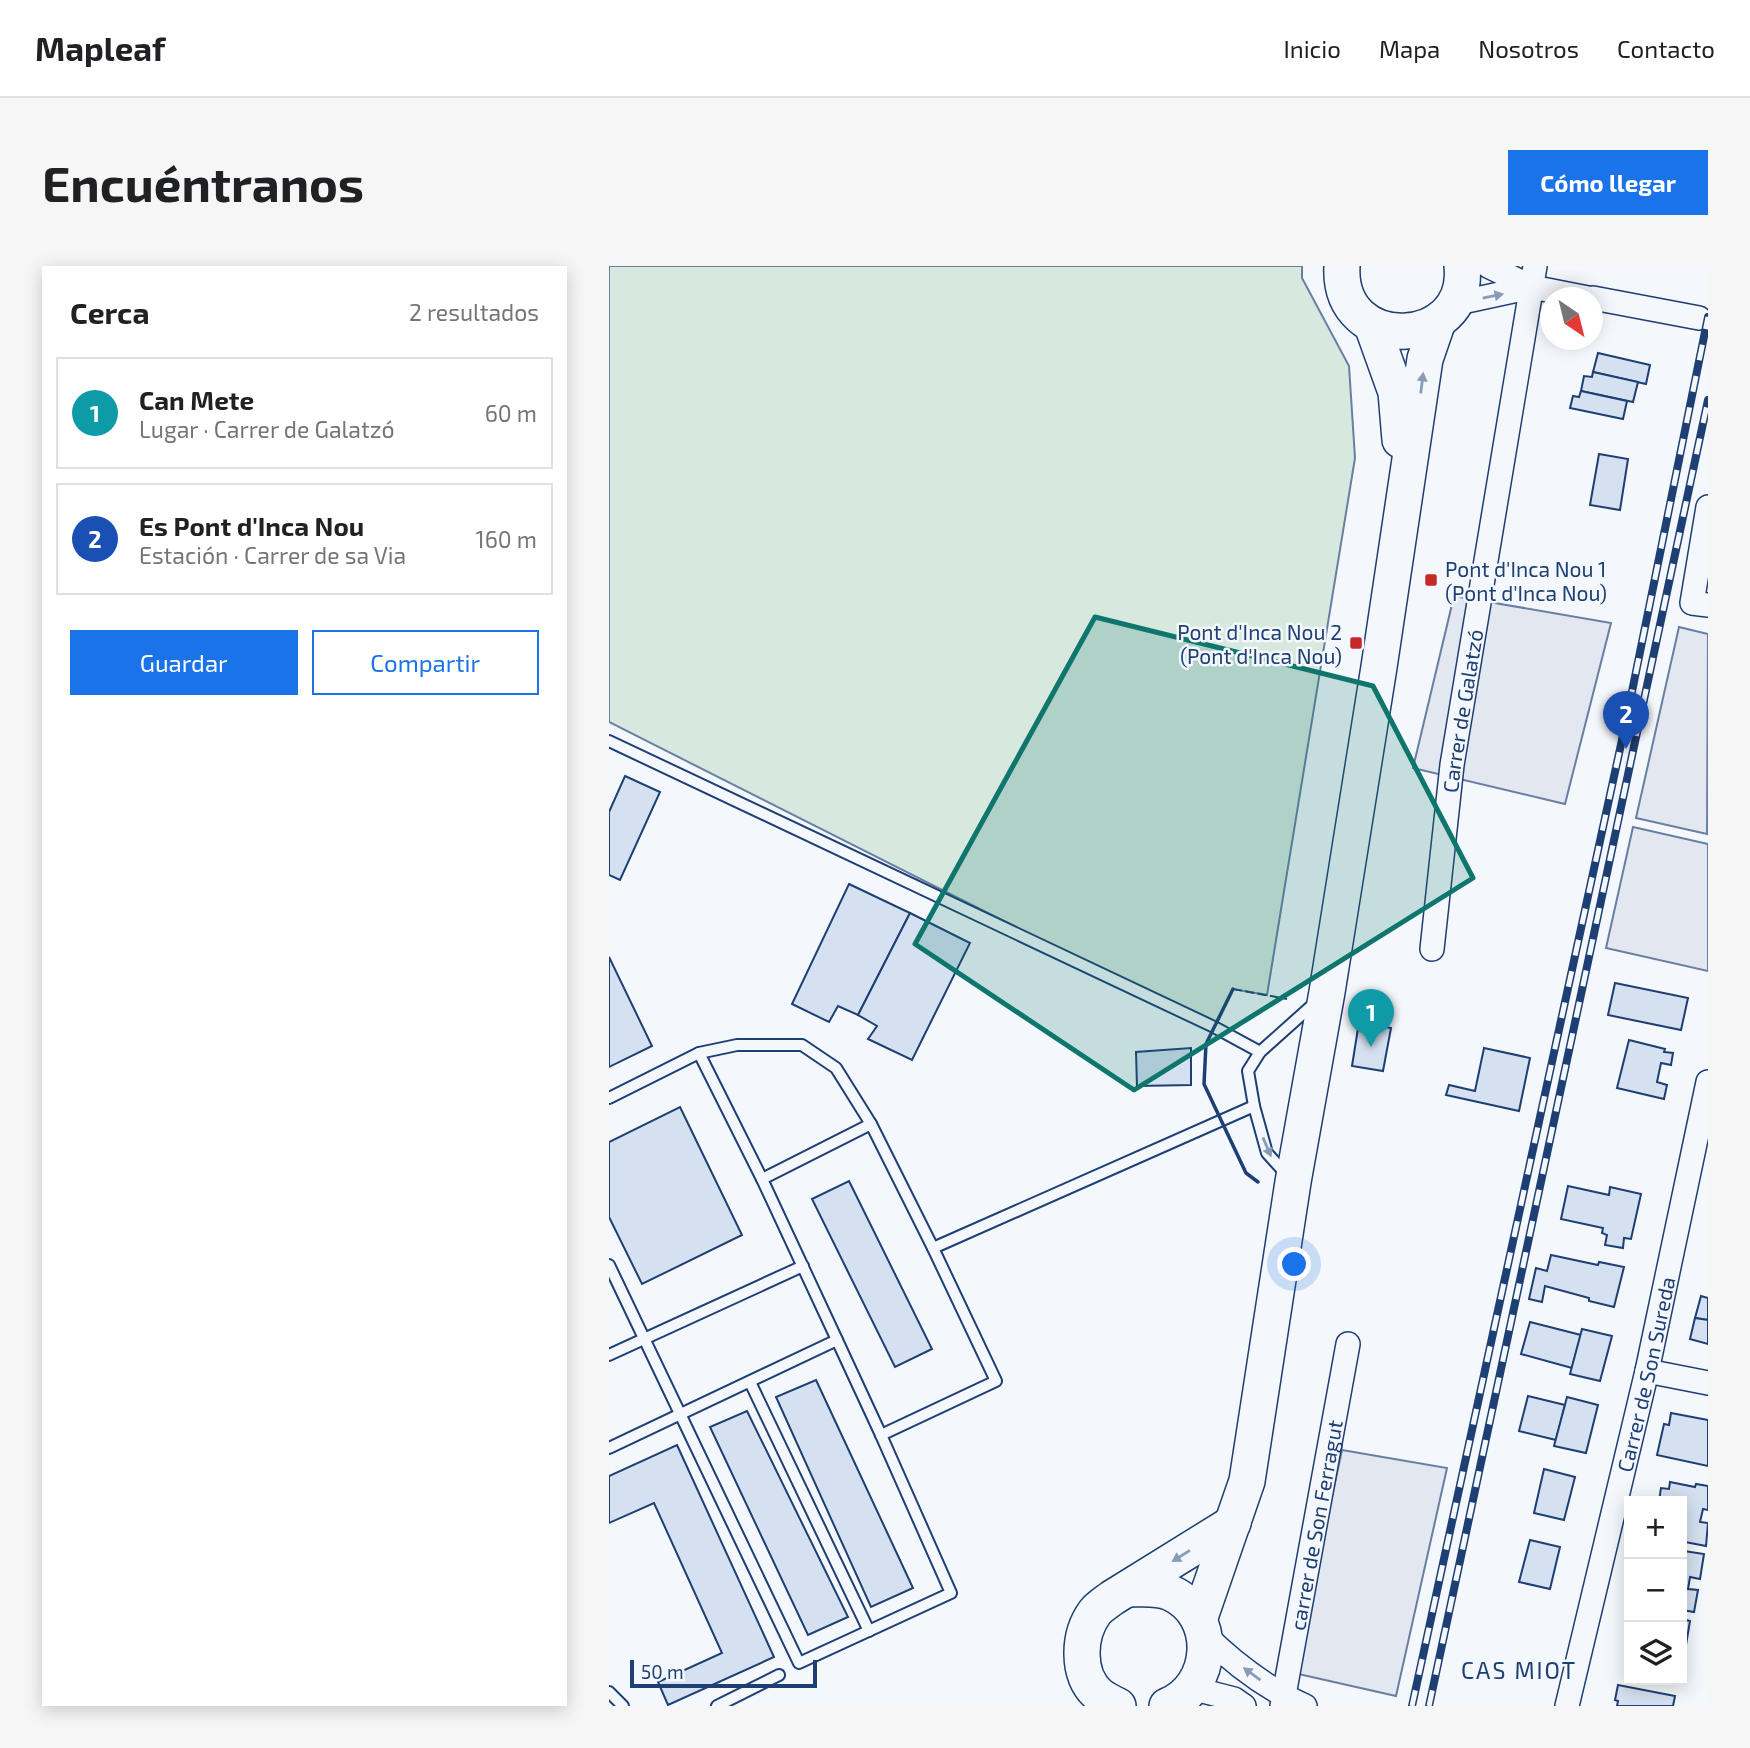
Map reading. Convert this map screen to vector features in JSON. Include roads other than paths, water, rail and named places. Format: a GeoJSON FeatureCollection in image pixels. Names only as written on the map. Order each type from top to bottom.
{"type":"FeatureCollection","features":[{"type":"Feature","properties":{"kind":"main road"},"geometry":{"type":"LineString","coordinates":[[1342,266],[1341,277],[1346,296],[1357,313],[1372,325],[1388,331],[1406,333],[1423,329],[1446,312]]}},
{"type":"Feature","properties":{"kind":"main road"},"geometry":{"type":"LineString","coordinates":[[1182,1699],[1202,1671],[1205,1656],[1202,1627],[1247,1481],[1293,1182],[1327,992],[1379,667],[1425,359],[1446,312],[1460,291],[1462,266]]}},
{"type":"Feature","properties":{"kind":"main road"},"geometry":{"type":"LineString","coordinates":[[1372,325],[1396,392],[1398,433],[1406,475]]}},
{"type":"Feature","properties":{"kind":"main road"},"geometry":{"type":"LineString","coordinates":[[1118,1706],[1099,1695],[1082,1664],[1081,1649],[1086,1629],[1095,1611],[1233,1523]]}},
{"type":"Feature","properties":{"kind":"main road"},"geometry":{"type":"LineString","coordinates":[[1128,1590],[1155,1589],[1171,1593],[1188,1604],[1202,1627]]}},
{"type":"Feature","properties":{"kind":"street"},"geometry":{"type":"LineString","coordinates":[[1488,266],[1534,277],[1561,287]]}},
{"type":"Feature","properties":{"kind":"street"},"geometry":{"type":"LineString","coordinates":[[1446,312],[1534,277]]}},
{"type":"Feature","properties":{"kind":"street","name":"Carrer de Galatzó"},"geometry":{"type":"LineString","coordinates":[[1431,949],[1452,765],[1534,277]]}},
{"type":"Feature","properties":{"kind":"street"},"geometry":{"type":"LineString","coordinates":[[1603,300],[1699,318]]}},
{"type":"Feature","properties":{"kind":"street"},"geometry":{"type":"LineString","coordinates":[[1700,604],[1708,507]]}},
{"type":"Feature","properties":{"kind":"street","name":"Carrer de Son Sureda"},"geometry":{"type":"LineString","coordinates":[[1567,1706],[1647,1371],[1708,1083]]}},
{"type":"Feature","properties":{"kind":"street","name":"carrer de Son Ferragut"},"geometry":{"type":"LineString","coordinates":[[1283,1701],[1349,1345]]}},
{"type":"Feature","properties":{"kind":"street"},"geometry":{"type":"LineString","coordinates":[[1647,1371],[1708,1383]]}},
{"type":"Feature","properties":{"kind":"street"},"geometry":{"type":"LineString","coordinates":[[1202,1627],[1221,1651],[1283,1701],[1305,1706]]}},
{"type":"Feature","properties":{"kind":"street"},"geometry":{"type":"LineString","coordinates":[[1182,1699],[1234,1699],[1244,1706]]}},
{"type":"Feature","properties":{"kind":"lane"},"geometry":{"type":"LineString","coordinates":[[609,741],[1214,1027],[1260,1052]]}},
{"type":"Feature","properties":{"kind":"lane"},"geometry":{"type":"LineString","coordinates":[[1293,1182],[1267,1153],[1248,1072],[1260,1052],[1327,992]]}},
{"type":"Feature","properties":{"kind":"lane"},"geometry":{"type":"LineString","coordinates":[[609,1098],[699,1053],[737,1045],[802,1045],[836,1068],[871,1124],[996,1381],[881,1435]]}},
{"type":"Feature","properties":{"kind":"lane"},"geometry":{"type":"LineString","coordinates":[[609,1265],[799,1663],[951,1593],[803,1266],[699,1053]]}},
{"type":"Feature","properties":{"kind":"lane"},"geometry":{"type":"LineString","coordinates":[[933,1248],[1254,1106]]}},
{"type":"Feature","properties":{"kind":"lane"},"geometry":{"type":"LineString","coordinates":[[762,1179],[871,1124]]}},
{"type":"Feature","properties":{"kind":"lane"},"geometry":{"type":"LineString","coordinates":[[609,1355],[803,1266]]}},
{"type":"Feature","properties":{"kind":"lane"},"geometry":{"type":"LineString","coordinates":[[609,1448],[837,1340]]}},
{"type":"Feature","properties":{"kind":"lane"},"geometry":{"type":"LineString","coordinates":[[750,1382],[869,1631]]}},
{"type":"Feature","properties":{"kind":"lane"},"geometry":{"type":"LineString","coordinates":[[717,1706],[779,1675]]}},
{"type":"Feature","properties":{"kind":"lane"},"geometry":{"type":"LineString","coordinates":[[609,1692],[623,1706]]}},
{"type":"Feature","properties":{"kind":"railway"},"geometry":{"type":"LineString","coordinates":[[1412,1706],[1625,726],[1708,317]]}},
{"type":"Feature","properties":{"kind":"railway"},"geometry":{"type":"LineString","coordinates":[[1429,1706],[1708,400]]}},
{"type":"Feature","properties":{"kind":"place","name":"Pont d'Inca Nou 1 (Pont d'Inca Nou)"},"geometry":{"type":"Point","coordinates":[1431,580]}},
{"type":"Feature","properties":{"kind":"place","name":"Pont d'Inca Nou 2 (Pont d'Inca Nou)"},"geometry":{"type":"Point","coordinates":[1356,643]}},
{"type":"Feature","properties":{"kind":"place","name":"Es Pont d'Inca Nou"},"geometry":{"type":"Point","coordinates":[1626,749]}},
{"type":"Feature","properties":{"kind":"place","name":"Can Mete"},"geometry":{"type":"Point","coordinates":[1371,1047]}},
{"type":"Feature","properties":{"kind":"district","name":"CAS MIOT"},"geometry":{"type":"Point","coordinates":[1519,1670]}}]}
